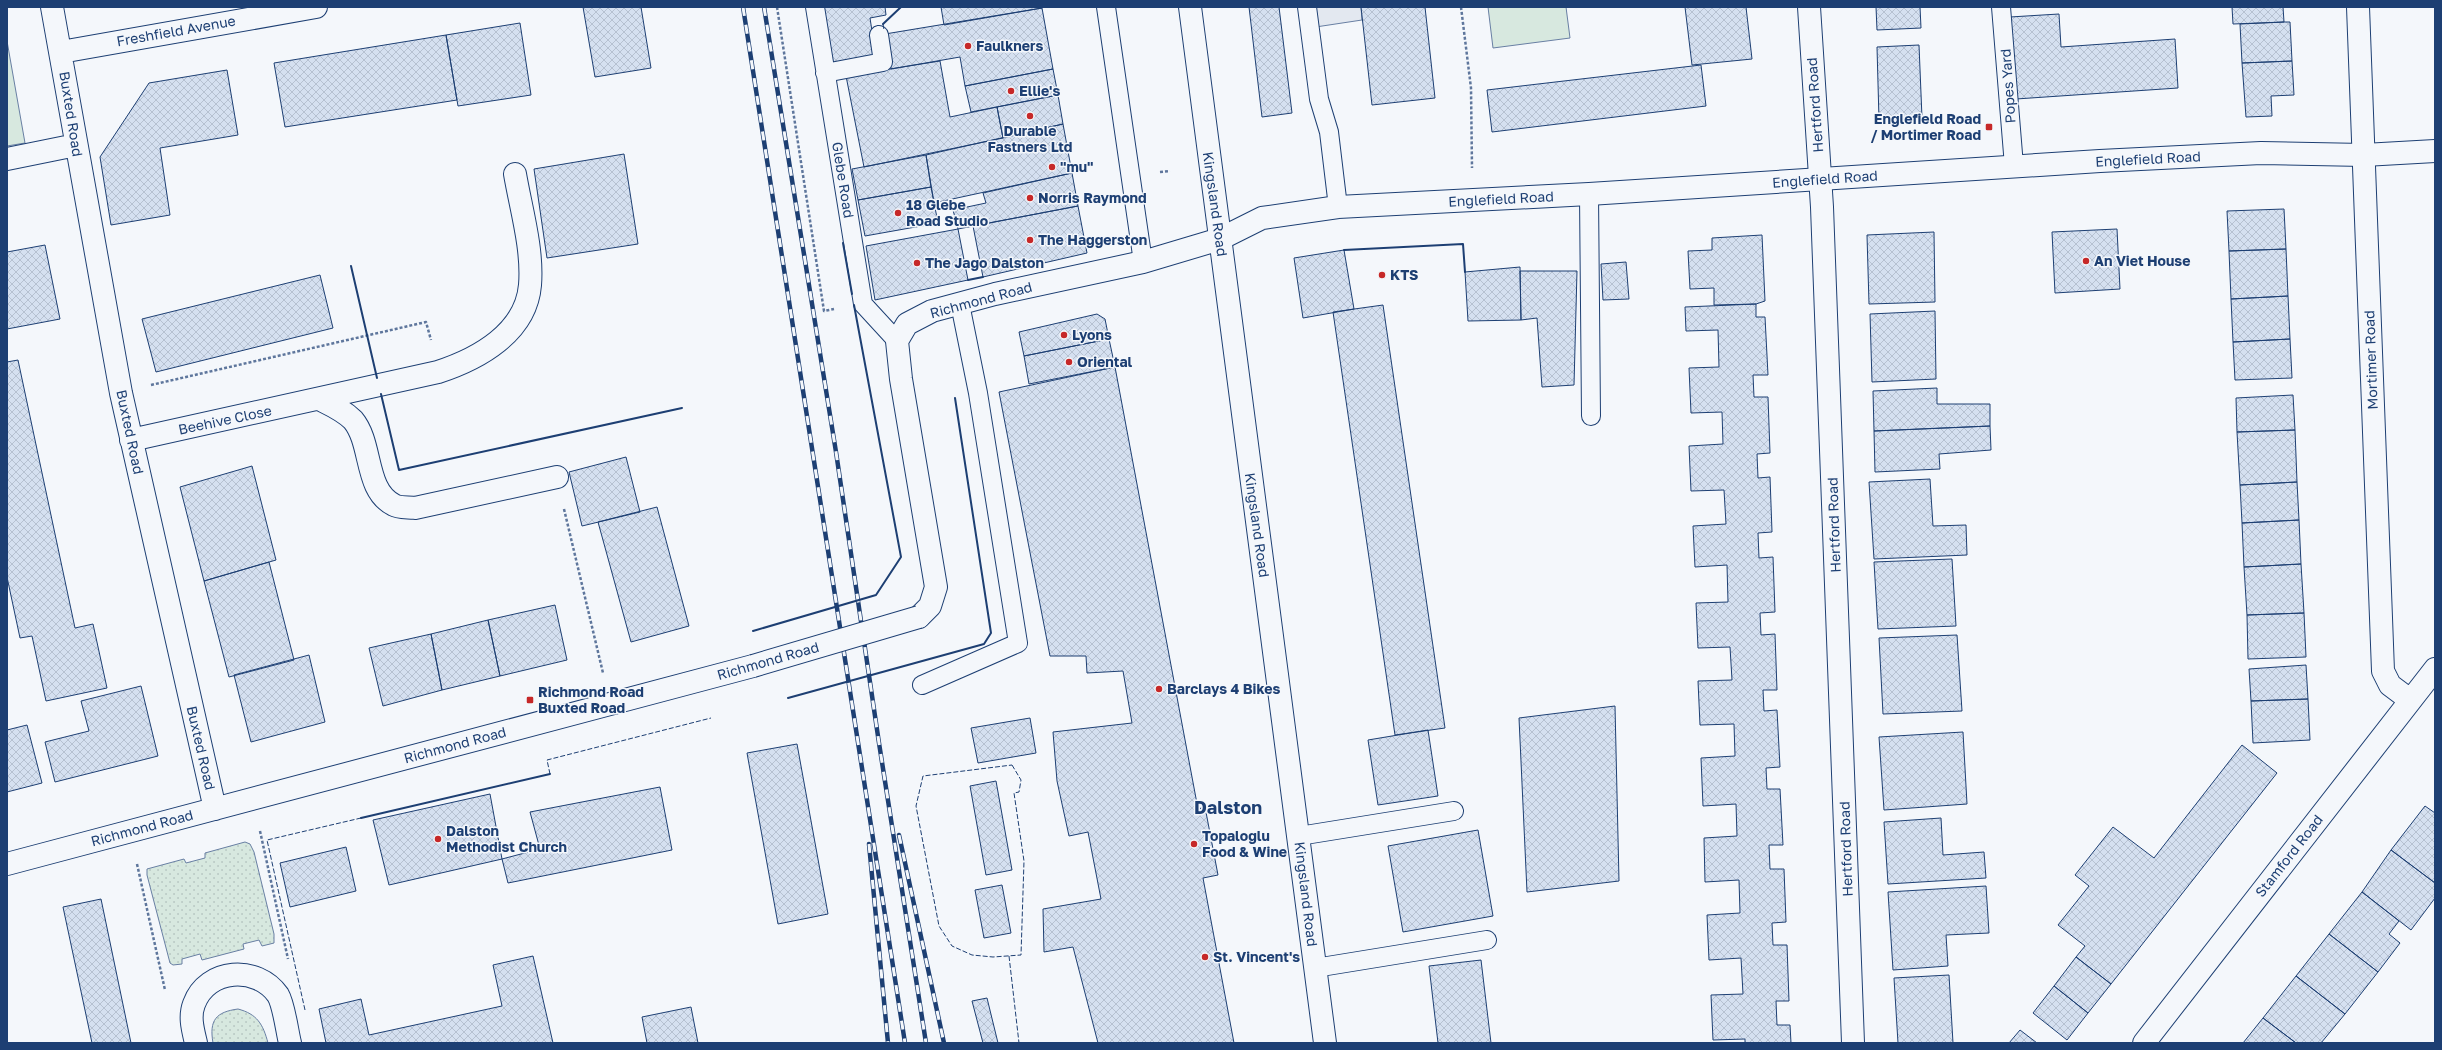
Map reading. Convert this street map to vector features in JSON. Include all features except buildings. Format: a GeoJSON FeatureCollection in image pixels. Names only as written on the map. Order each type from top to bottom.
{"type":"FeatureCollection","features":[{"type":"Feature","properties":{"kind":"main road","name":"Buxted Road"},"geometry":{"type":"LineString","coordinates":[[52,7],[120,393],[215,809]]}},
{"type":"Feature","properties":{"kind":"main road","name":"Freshfield Avenue"},"geometry":{"type":"LineString","coordinates":[[61,52],[316,7]]}},
{"type":"Feature","properties":{"kind":"main road","name":"Kingsland Road"},"geometry":{"type":"LineString","coordinates":[[1190,7],[1325,1043]]}},
{"type":"Feature","properties":{"kind":"main road","name":"Hertford Road"},"geometry":{"type":"LineString","coordinates":[[1809,7],[1820,179],[1853,1043]]}},
{"type":"Feature","properties":{"kind":"main road","name":"Mortimer Road"},"geometry":{"type":"LineString","coordinates":[[2358,7],[2383,671],[2390,685],[2410,700]]}},
{"type":"Feature","properties":{"kind":"main road"},"geometry":{"type":"LineString","coordinates":[[7,158],[76,145]]}},
{"type":"Feature","properties":{"kind":"main road","name":"Englefield Road"},"geometry":{"type":"LineString","coordinates":[[1220,239],[1262,218],[1338,207],[1472,201],[2014,166],[2262,153],[2364,155],[2435,151]]}},
{"type":"Feature","properties":{"kind":"main road","name":"Beehive Close"},"geometry":{"type":"LineString","coordinates":[[131,440],[438,372],[459,365],[481,354],[498,342],[514,324],[523,307],[530,287],[530,266],[515,174]]}},
{"type":"Feature","properties":{"kind":"main road","name":"Richmond Road"},"geometry":{"type":"LineString","coordinates":[[7,864],[753,666],[919,617],[930,606],[936,587],[901,379],[897,341],[907,324],[932,311],[995,294],[1143,262],[1220,239]]}},
{"type":"Feature","properties":{"kind":"main road"},"geometry":{"type":"LineString","coordinates":[[319,399],[340,409],[353,421],[362,436],[373,477],[382,495],[394,506],[415,508],[557,477]]}},
{"type":"Feature","properties":{"kind":"main road","name":"Stamford Road"},"geometry":{"type":"LineString","coordinates":[[2144,1043],[2435,669]]}},
{"type":"Feature","properties":{"kind":"main road"},"geometry":{"type":"LineString","coordinates":[[196,1043],[191,1020],[193,1005],[199,992],[208,982],[223,976],[242,974],[255,978],[269,985],[279,997],[290,1043]]}},
{"type":"Feature","properties":{"kind":"lane","name":"Glebe Road"},"geometry":{"type":"LineString","coordinates":[[815,7],[863,304]]}},
{"type":"Feature","properties":{"kind":"lane"},"geometry":{"type":"LineString","coordinates":[[1106,7],[1143,262]]}},
{"type":"Feature","properties":{"kind":"lane"},"geometry":{"type":"LineString","coordinates":[[1307,7],[1319,99],[1329,132],[1338,207]]}},
{"type":"Feature","properties":{"kind":"lane","name":"Popes Yard"},"geometry":{"type":"LineString","coordinates":[[2002,7],[2014,166]]}},
{"type":"Feature","properties":{"kind":"lane"},"geometry":{"type":"LineString","coordinates":[[825,73],[883,62],[879,35]]}},
{"type":"Feature","properties":{"kind":"lane"},"geometry":{"type":"LineString","coordinates":[[1589,194],[1592,416]]}},
{"type":"Feature","properties":{"kind":"lane"},"geometry":{"type":"LineString","coordinates":[[863,304],[897,341]]}},
{"type":"Feature","properties":{"kind":"lane"},"geometry":{"type":"LineString","coordinates":[[922,685],[1018,642],[978,393],[960,304]]}},
{"type":"Feature","properties":{"kind":"lane"},"geometry":{"type":"LineString","coordinates":[[1298,836],[1454,811]]}},
{"type":"Feature","properties":{"kind":"lane"},"geometry":{"type":"LineString","coordinates":[[1315,968],[1487,940]]}},
{"type":"Feature","properties":{"kind":"path"},"geometry":{"type":"LineString","coordinates":[[777,7],[824,311],[863,304]]}},
{"type":"Feature","properties":{"kind":"path"},"geometry":{"type":"LineString","coordinates":[[1461,7],[1471,88],[1472,201]]}},
{"type":"Feature","properties":{"kind":"path"},"geometry":{"type":"LineString","coordinates":[[120,393],[426,322],[438,372]]}},
{"type":"Feature","properties":{"kind":"path"},"geometry":{"type":"LineString","coordinates":[[557,477],[610,703]]}},
{"type":"Feature","properties":{"kind":"path"},"geometry":{"type":"LineString","coordinates":[[253,799],[289,966],[279,997]]}},
{"type":"Feature","properties":{"kind":"path"},"geometry":{"type":"LineString","coordinates":[[129,832],[168,1003],[191,1020]]}},
{"type":"Feature","properties":{"kind":"shaded area"},"geometry":{"type":"Polygon","coordinates":[[[1307,7],[1361,7],[1362,20],[1309,28],[1307,7]]]}},
{"type":"Feature","properties":{"kind":"shaded area"},"geometry":{"type":"Polygon","coordinates":[[[1488,7],[1566,7],[1570,38],[1493,48],[1488,7]]]}},
{"type":"Feature","properties":{"kind":"shaded area"},"geometry":{"type":"Polygon","coordinates":[[[7,41],[25,143],[7,146],[7,41]]]}},
{"type":"Feature","properties":{"kind":"shaded area"},"geometry":{"type":"Polygon","coordinates":[[[245,842],[250,844],[254,852],[274,934],[274,943],[262,946],[259,940],[243,944],[244,949],[202,960],[200,954],[182,959],[182,964],[173,965],[170,963],[147,875],[147,869],[184,859],[186,863],[205,858],[205,853],[245,842]]]}},
{"type":"Feature","properties":{"kind":"shaded area"},"geometry":{"type":"Polygon","coordinates":[[[238,1009],[255,1017],[264,1030],[268,1043],[213,1043],[212,1028],[216,1018],[224,1012],[238,1009]]]}},
{"type":"Feature","properties":{"kind":"railway"},"geometry":{"type":"LineString","coordinates":[[743,7],[905,1043]]}},
{"type":"Feature","properties":{"kind":"railway"},"geometry":{"type":"LineString","coordinates":[[764,7],[836,452],[879,743],[926,1043]]}},
{"type":"Feature","properties":{"kind":"railway"},"geometry":{"type":"LineString","coordinates":[[899,835],[944,1043]]}},
{"type":"Feature","properties":{"kind":"railway"},"geometry":{"type":"LineString","coordinates":[[869,844],[888,1043]]}},
{"type":"Feature","properties":{"kind":"fence"},"geometry":{"type":"LineString","coordinates":[[883,24],[884,30]]}},
{"type":"Feature","properties":{"kind":"fence"},"geometry":{"type":"LineString","coordinates":[[550,774],[547,760],[711,718]]}},
{"type":"Feature","properties":{"kind":"fence"},"geometry":{"type":"LineString","coordinates":[[1012,765],[1021,780],[1019,792],[1014,793],[1024,861],[1021,955],[993,957],[972,955],[952,946],[939,926],[916,806],[923,776],[1012,765]]}},
{"type":"Feature","properties":{"kind":"fence"},"geometry":{"type":"LineString","coordinates":[[305,1010],[267,840],[361,818]]}},
{"type":"Feature","properties":{"kind":"fence"},"geometry":{"type":"LineString","coordinates":[[1009,956],[1019,1043]]}},
{"type":"Feature","properties":{"kind":"wall"},"geometry":{"type":"LineString","coordinates":[[883,24],[901,7]]}},
{"type":"Feature","properties":{"kind":"wall"},"geometry":{"type":"LineString","coordinates":[[843,243],[852,294]]}},
{"type":"Feature","properties":{"kind":"wall"},"geometry":{"type":"LineString","coordinates":[[1344,250],[1463,244],[1465,272]]}},
{"type":"Feature","properties":{"kind":"wall"},"geometry":{"type":"LineString","coordinates":[[351,266],[377,378]]}},
{"type":"Feature","properties":{"kind":"wall"},"geometry":{"type":"LineString","coordinates":[[968,280],[983,277]]}},
{"type":"Feature","properties":{"kind":"wall"},"geometry":{"type":"LineString","coordinates":[[753,631],[876,595],[901,557],[854,305]]}},
{"type":"Feature","properties":{"kind":"wall"},"geometry":{"type":"LineString","coordinates":[[381,394],[399,470],[682,408]]}},
{"type":"Feature","properties":{"kind":"wall"},"geometry":{"type":"LineString","coordinates":[[788,698],[984,644],[991,633],[955,398]]}},
{"type":"Feature","properties":{"kind":"wall"},"geometry":{"type":"LineString","coordinates":[[361,818],[550,774]]}},
{"type":"Feature","properties":{"kind":"place","name":"Faulkners"},"geometry":{"type":"Point","coordinates":[968,46]}},
{"type":"Feature","properties":{"kind":"place","name":"Ellie's"},"geometry":{"type":"Point","coordinates":[1011,91]}},
{"type":"Feature","properties":{"kind":"place","name":"Durable Fastners Ltd"},"geometry":{"type":"Point","coordinates":[1030,116]}},
{"type":"Feature","properties":{"kind":"place","name":"Englefield Road / Mortimer Road"},"geometry":{"type":"Point","coordinates":[1989,127]}},
{"type":"Feature","properties":{"kind":"place","name":"\"mu\""},"geometry":{"type":"Point","coordinates":[1052,167]}},
{"type":"Feature","properties":{"kind":"place","name":"Norris Raymond"},"geometry":{"type":"Point","coordinates":[1030,198]}},
{"type":"Feature","properties":{"kind":"place","name":"18 Glebe Road Studio"},"geometry":{"type":"Point","coordinates":[898,213]}},
{"type":"Feature","properties":{"kind":"place","name":"The Haggerston"},"geometry":{"type":"Point","coordinates":[1030,240]}},
{"type":"Feature","properties":{"kind":"place","name":"An Viet House"},"geometry":{"type":"Point","coordinates":[2086,261]}},
{"type":"Feature","properties":{"kind":"place","name":"The Jago Dalston"},"geometry":{"type":"Point","coordinates":[917,263]}},
{"type":"Feature","properties":{"kind":"place","name":"KTS"},"geometry":{"type":"Point","coordinates":[1382,275]}},
{"type":"Feature","properties":{"kind":"place","name":"Lyons"},"geometry":{"type":"Point","coordinates":[1064,335]}},
{"type":"Feature","properties":{"kind":"place","name":"Oriental"},"geometry":{"type":"Point","coordinates":[1069,362]}},
{"type":"Feature","properties":{"kind":"place","name":"Barclays 4 Bikes"},"geometry":{"type":"Point","coordinates":[1159,689]}},
{"type":"Feature","properties":{"kind":"place","name":"Richmond Road Buxted Road"},"geometry":{"type":"Point","coordinates":[530,700]}},
{"type":"Feature","properties":{"kind":"place","name":"Dalston Methodist Church"},"geometry":{"type":"Point","coordinates":[438,839]}},
{"type":"Feature","properties":{"kind":"place","name":"Topaloglu Food & Wine"},"geometry":{"type":"Point","coordinates":[1194,844]}},
{"type":"Feature","properties":{"kind":"place","name":"St. Vincent's"},"geometry":{"type":"Point","coordinates":[1205,957]}},
{"type":"Feature","properties":{"kind":"district","name":"Dalston"},"geometry":{"type":"Point","coordinates":[1228,808]}}]}
